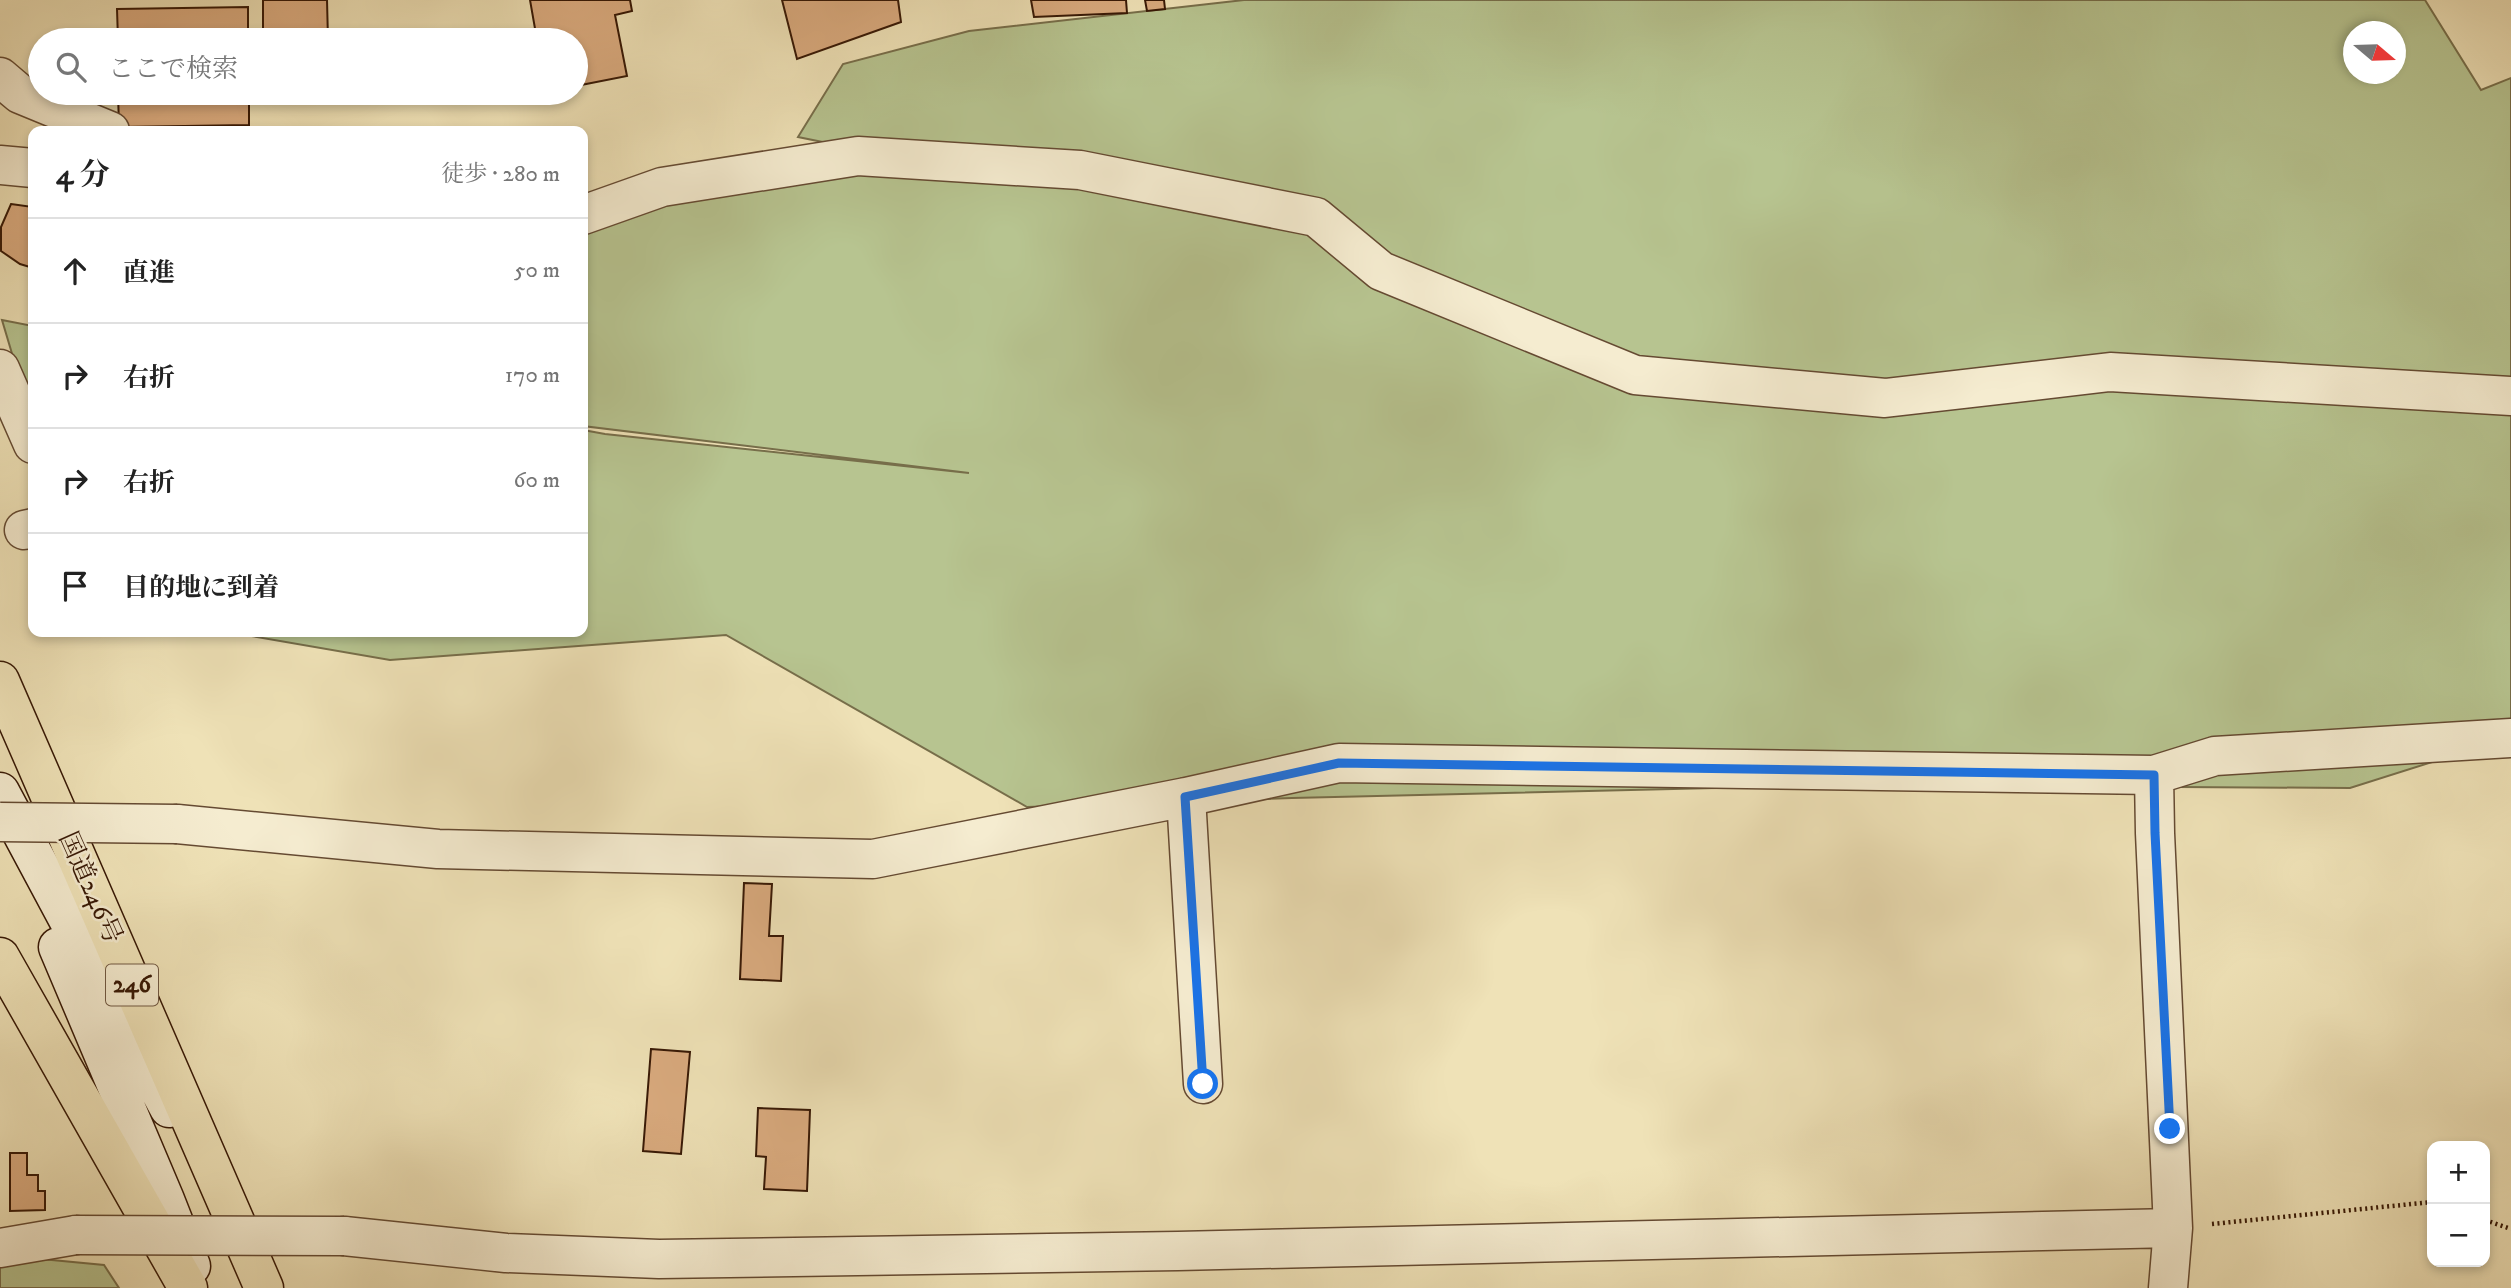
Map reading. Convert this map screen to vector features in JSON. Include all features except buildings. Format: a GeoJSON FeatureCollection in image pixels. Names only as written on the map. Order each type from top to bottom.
{"type":"FeatureCollection","features":[{"type":"Feature","properties":{"kind":"highway","name":"国道246号"},"geometry":{"type":"LineString","coordinates":[[0,681],[264,1288]]}},
{"type":"Feature","properties":{"kind":"highway"},"geometry":{"type":"LineString","coordinates":[[0,957],[188,1288]]}},
{"type":"Feature","properties":{"kind":"street"},"geometry":{"type":"LineString","coordinates":[[0,77],[28,97]]}},
{"type":"Feature","properties":{"kind":"street"},"geometry":{"type":"LineString","coordinates":[[47,105],[98,126]]}},
{"type":"Feature","properties":{"kind":"street"},"geometry":{"type":"LineString","coordinates":[[588,213],[662,187],[858,156],[1080,170],[1315,217],[1381,271],[1635,374],[1885,398],[2110,372],[2511,396]]}},
{"type":"Feature","properties":{"kind":"street"},"geometry":{"type":"LineString","coordinates":[[0,165],[28,168]]}},
{"type":"Feature","properties":{"kind":"street"},"geometry":{"type":"LineString","coordinates":[[0,369],[28,433]]}},
{"type":"Feature","properties":{"kind":"street"},"geometry":{"type":"LineString","coordinates":[[0,822],[177,824],[438,849],[873,859],[1185,797],[1339,763],[2154,775],[2215,756],[2511,738]]}},
{"type":"Feature","properties":{"kind":"street"},"geometry":{"type":"LineString","coordinates":[[2154,775],[2173,1228],[2168,1288]]}},
{"type":"Feature","properties":{"kind":"street"},"geometry":{"type":"LineString","coordinates":[[0,792],[264,1288]]}},
{"type":"Feature","properties":{"kind":"street"},"geometry":{"type":"LineString","coordinates":[[1185,797],[1203,1084]]}},
{"type":"Feature","properties":{"kind":"street"},"geometry":{"type":"LineString","coordinates":[[0,812],[165,1200],[199,1288]]}},
{"type":"Feature","properties":{"kind":"street"},"geometry":{"type":"LineString","coordinates":[[0,1248],[76,1235],[344,1236],[506,1253],[659,1259],[1164,1251],[2173,1228]]}},
{"type":"Feature","properties":{"kind":"path"},"geometry":{"type":"LineString","coordinates":[[2173,1228],[2427,1203]]}},
{"type":"Feature","properties":{"kind":"path"},"geometry":{"type":"LineString","coordinates":[[2490,1222],[2511,1229]]}},
{"type":"Feature","properties":{"kind":"green space"},"geometry":{"type":"Polygon","coordinates":[[[1244,0],[2425,0],[2481,90],[2511,78],[2511,737],[2350,788],[1844,785],[1027,807],[726,635],[390,660],[257,637],[588,637],[588,431],[969,473],[588,427],[588,205],[858,156],[981,174],[798,137],[843,64],[969,31],[1244,0]]]}},
{"type":"Feature","properties":{"kind":"green space"},"geometry":{"type":"Polygon","coordinates":[[[2,320],[28,325],[28,407],[2,320]]]}},
{"type":"Feature","properties":{"kind":"green space"},"geometry":{"type":"Polygon","coordinates":[[[0,1257],[104,1265],[119,1288],[0,1288],[0,1257]]]}},
{"type":"Feature","properties":{"kind":"route"},"geometry":{"type":"LineString","coordinates":[[1203,1084],[1185,797],[1339,763],[2154,775],[2170,1129]]}}]}
